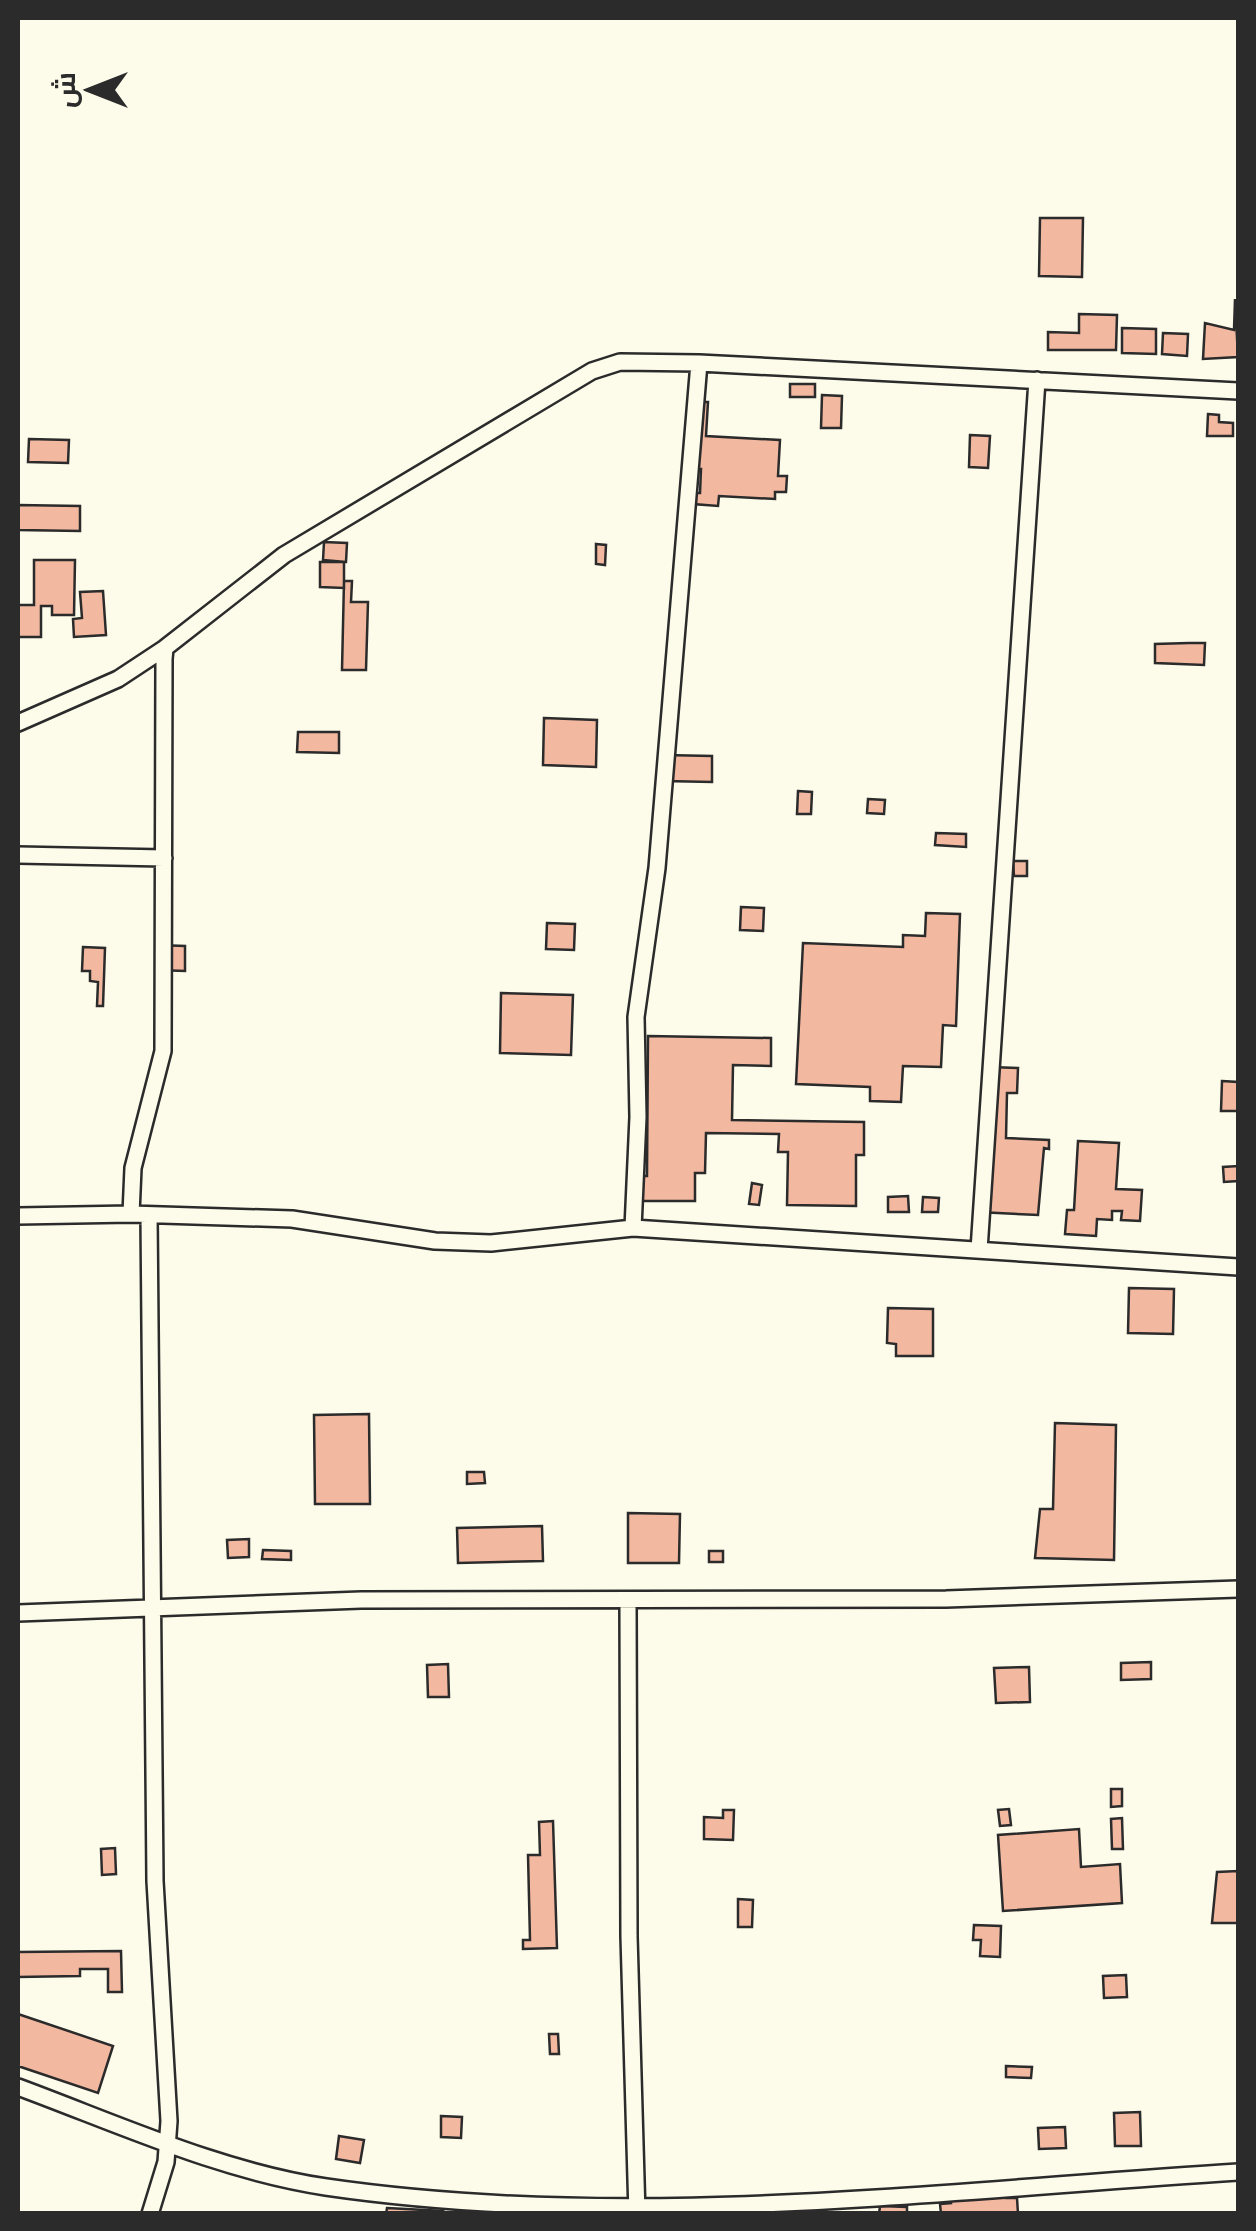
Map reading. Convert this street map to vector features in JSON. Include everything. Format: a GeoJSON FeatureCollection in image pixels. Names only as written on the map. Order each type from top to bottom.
{"type":"FeatureCollection","features":[{"type":"Feature","properties":{"kind":"street"},"geometry":{"type":"LineString","coordinates":[[18,723],[118,679],[165,648],[284,555],[577,379],[620,362],[1238,390]]}},
{"type":"Feature","properties":{"kind":"street"},"geometry":{"type":"LineString","coordinates":[[633,1228],[638,1117],[636,1017],[662,812],[699,363]]}},
{"type":"Feature","properties":{"kind":"street"},"geometry":{"type":"LineString","coordinates":[[979,1250],[1037,380]]}},
{"type":"Feature","properties":{"kind":"street"},"geometry":{"type":"LineString","coordinates":[[131,1214],[133,1168],[163,1051],[161,728],[165,648]]}},
{"type":"Feature","properties":{"kind":"street"},"geometry":{"type":"LineString","coordinates":[[18,855],[164,858]]}},
{"type":"Feature","properties":{"kind":"street"},"geometry":{"type":"LineString","coordinates":[[18,1216],[131,1214],[292,1219],[435,1241],[491,1243],[633,1228],[1238,1266]]}},
{"type":"Feature","properties":{"kind":"street"},"geometry":{"type":"LineString","coordinates":[[150,1215],[156,1882],[167,2143],[150,2214]]}},
{"type":"Feature","properties":{"kind":"street"},"geometry":{"type":"LineString","coordinates":[[18,1612],[154,1605],[946,1599],[1238,1588]]}},
{"type":"Feature","properties":{"kind":"street"},"geometry":{"type":"LineString","coordinates":[[628,1601],[629,1936],[637,2211]]}},
{"type":"Feature","properties":{"kind":"street"},"geometry":{"type":"LineString","coordinates":[[18,2088],[235,2166],[324,2187],[455,2200],[637,2211],[1238,2172]]}},
{"type":"Feature","properties":{"kind":"building"},"geometry":{"type":"Polygon","coordinates":[[[1040,218],[1083,218],[1082,277],[1039,276],[1040,218]]]}},
{"type":"Feature","properties":{"kind":"building"},"geometry":{"type":"Polygon","coordinates":[[[1235,299],[1238,357],[1203,359],[1205,323],[1234,330],[1235,299]]]}},
{"type":"Feature","properties":{"kind":"building"},"geometry":{"type":"Polygon","coordinates":[[[1079,314],[1117,315],[1116,350],[1048,350],[1048,332],[1079,333],[1079,314]]]}},
{"type":"Feature","properties":{"kind":"building"},"geometry":{"type":"Polygon","coordinates":[[[1122,328],[1156,329],[1156,354],[1122,353],[1122,328]]]}},
{"type":"Feature","properties":{"kind":"building"},"geometry":{"type":"Polygon","coordinates":[[[1163,333],[1188,334],[1187,356],[1162,354],[1163,333]]]}},
{"type":"Feature","properties":{"kind":"building"},"geometry":{"type":"Polygon","coordinates":[[[790,384],[815,384],[815,397],[790,397],[790,384]]]}},
{"type":"Feature","properties":{"kind":"building"},"geometry":{"type":"Polygon","coordinates":[[[822,395],[842,396],[841,428],[821,428],[822,395]]]}},
{"type":"Feature","properties":{"kind":"building"},"geometry":{"type":"Polygon","coordinates":[[[699,402],[708,402],[706,436],[780,440],[778,476],[787,476],[786,492],[775,492],[775,499],[719,496],[718,506],[693,504],[693,493],[700,493],[701,469],[695,469],[699,402]]]}},
{"type":"Feature","properties":{"kind":"building"},"geometry":{"type":"Polygon","coordinates":[[[1208,414],[1219,415],[1219,422],[1233,423],[1233,436],[1207,436],[1208,414]]]}},
{"type":"Feature","properties":{"kind":"building"},"geometry":{"type":"Polygon","coordinates":[[[970,435],[990,436],[988,468],[969,467],[970,435]]]}},
{"type":"Feature","properties":{"kind":"building"},"geometry":{"type":"Polygon","coordinates":[[[29,439],[69,440],[68,463],[28,462],[29,439]]]}},
{"type":"Feature","properties":{"kind":"building"},"geometry":{"type":"Polygon","coordinates":[[[18,505],[80,506],[80,531],[18,530],[18,505]]]}},
{"type":"Feature","properties":{"kind":"building"},"geometry":{"type":"Polygon","coordinates":[[[324,542],[347,543],[346,562],[323,560],[324,542]]]}},
{"type":"Feature","properties":{"kind":"building"},"geometry":{"type":"Polygon","coordinates":[[[596,544],[606,545],[605,565],[596,564],[596,544]]]}},
{"type":"Feature","properties":{"kind":"building"},"geometry":{"type":"Polygon","coordinates":[[[34,560],[75,560],[74,615],[52,615],[52,606],[41,606],[41,637],[18,637],[18,605],[34,605],[34,560]]]}},
{"type":"Feature","properties":{"kind":"building"},"geometry":{"type":"Polygon","coordinates":[[[320,562],[344,562],[344,588],[320,587],[320,562]]]}},
{"type":"Feature","properties":{"kind":"building"},"geometry":{"type":"Polygon","coordinates":[[[344,581],[352,581],[351,602],[368,602],[366,670],[342,670],[344,581]]]}},
{"type":"Feature","properties":{"kind":"building"},"geometry":{"type":"Polygon","coordinates":[[[103,591],[106,635],[74,637],[73,619],[82,618],[80,592],[103,591]]]}},
{"type":"Feature","properties":{"kind":"building"},"geometry":{"type":"Polygon","coordinates":[[[1205,643],[1204,665],[1155,663],[1155,644],[1205,643]]]}},
{"type":"Feature","properties":{"kind":"building"},"geometry":{"type":"Polygon","coordinates":[[[544,718],[597,720],[596,767],[543,765],[544,718]]]}},
{"type":"Feature","properties":{"kind":"building"},"geometry":{"type":"Polygon","coordinates":[[[298,732],[339,732],[339,753],[297,752],[298,732]]]}},
{"type":"Feature","properties":{"kind":"building"},"geometry":{"type":"Polygon","coordinates":[[[664,755],[712,756],[712,782],[664,781],[664,755]]]}},
{"type":"Feature","properties":{"kind":"building"},"geometry":{"type":"Polygon","coordinates":[[[798,791],[812,792],[811,814],[797,814],[798,791]]]}},
{"type":"Feature","properties":{"kind":"building"},"geometry":{"type":"Polygon","coordinates":[[[868,799],[885,800],[884,814],[867,813],[868,799]]]}},
{"type":"Feature","properties":{"kind":"building"},"geometry":{"type":"Polygon","coordinates":[[[936,833],[966,834],[966,847],[935,845],[936,833]]]}},
{"type":"Feature","properties":{"kind":"building"},"geometry":{"type":"Polygon","coordinates":[[[1013,861],[1027,861],[1027,876],[1014,876],[1013,861]]]}},
{"type":"Feature","properties":{"kind":"building"},"geometry":{"type":"Polygon","coordinates":[[[741,907],[764,908],[763,931],[740,930],[741,907]]]}},
{"type":"Feature","properties":{"kind":"building"},"geometry":{"type":"Polygon","coordinates":[[[926,913],[960,914],[956,1026],[943,1025],[941,1067],[903,1066],[901,1102],[870,1101],[870,1087],[796,1084],[803,943],[903,947],[903,935],[925,936],[926,913]]]}},
{"type":"Feature","properties":{"kind":"building"},"geometry":{"type":"Polygon","coordinates":[[[547,923],[575,924],[574,950],[546,949],[547,923]]]}},
{"type":"Feature","properties":{"kind":"building"},"geometry":{"type":"Polygon","coordinates":[[[157,945],[185,946],[185,971],[157,970],[157,945]]]}},
{"type":"Feature","properties":{"kind":"building"},"geometry":{"type":"Polygon","coordinates":[[[83,947],[105,948],[103,1006],[97,1006],[98,982],[90,981],[90,971],[82,971],[83,947]]]}},
{"type":"Feature","properties":{"kind":"building"},"geometry":{"type":"Polygon","coordinates":[[[501,993],[573,995],[571,1055],[500,1053],[501,993]]]}},
{"type":"Feature","properties":{"kind":"building"},"geometry":{"type":"Polygon","coordinates":[[[648,1036],[771,1038],[771,1066],[733,1065],[732,1120],[864,1122],[864,1155],[856,1155],[856,1206],[787,1205],[788,1152],[778,1152],[779,1134],[706,1133],[705,1173],[695,1173],[695,1201],[638,1201],[639,1176],[647,1176],[648,1036]]]}},
{"type":"Feature","properties":{"kind":"building"},"geometry":{"type":"Polygon","coordinates":[[[990,1067],[1018,1068],[1017,1093],[1007,1093],[1006,1138],[1049,1140],[1049,1149],[1044,1148],[1038,1215],[978,1212],[990,1067]]]}},
{"type":"Feature","properties":{"kind":"building"},"geometry":{"type":"Polygon","coordinates":[[[1222,1081],[1238,1082],[1238,1111],[1221,1111],[1222,1081]]]}},
{"type":"Feature","properties":{"kind":"building"},"geometry":{"type":"Polygon","coordinates":[[[1078,1141],[1119,1143],[1116,1189],[1142,1190],[1140,1221],[1121,1220],[1122,1211],[1112,1211],[1112,1220],[1097,1219],[1096,1236],[1065,1234],[1067,1210],[1074,1210],[1078,1141]]]}},
{"type":"Feature","properties":{"kind":"building"},"geometry":{"type":"Polygon","coordinates":[[[1238,1166],[1238,1181],[1224,1182],[1223,1167],[1238,1166]]]}},
{"type":"Feature","properties":{"kind":"building"},"geometry":{"type":"Polygon","coordinates":[[[752,1183],[762,1185],[759,1205],[749,1204],[752,1183]]]}},
{"type":"Feature","properties":{"kind":"building"},"geometry":{"type":"Polygon","coordinates":[[[908,1196],[909,1212],[888,1212],[888,1197],[908,1196]]]}},
{"type":"Feature","properties":{"kind":"building"},"geometry":{"type":"Polygon","coordinates":[[[923,1197],[939,1198],[938,1212],[922,1212],[923,1197]]]}},
{"type":"Feature","properties":{"kind":"building"},"geometry":{"type":"Polygon","coordinates":[[[1129,1288],[1174,1289],[1173,1334],[1128,1333],[1129,1288]]]}},
{"type":"Feature","properties":{"kind":"building"},"geometry":{"type":"Polygon","coordinates":[[[888,1308],[933,1309],[933,1356],[896,1356],[896,1344],[887,1343],[888,1308]]]}},
{"type":"Feature","properties":{"kind":"building"},"geometry":{"type":"Polygon","coordinates":[[[369,1414],[370,1504],[315,1504],[314,1415],[369,1414]]]}},
{"type":"Feature","properties":{"kind":"building"},"geometry":{"type":"Polygon","coordinates":[[[1055,1423],[1116,1425],[1114,1560],[1035,1558],[1040,1509],[1053,1509],[1055,1423]]]}},
{"type":"Feature","properties":{"kind":"building"},"geometry":{"type":"Polygon","coordinates":[[[467,1472],[484,1472],[485,1483],[467,1484],[467,1472]]]}},
{"type":"Feature","properties":{"kind":"building"},"geometry":{"type":"Polygon","coordinates":[[[628,1513],[680,1514],[679,1563],[628,1563],[628,1513]]]}},
{"type":"Feature","properties":{"kind":"building"},"geometry":{"type":"Polygon","coordinates":[[[542,1526],[543,1561],[458,1563],[457,1528],[542,1526]]]}},
{"type":"Feature","properties":{"kind":"building"},"geometry":{"type":"Polygon","coordinates":[[[249,1539],[249,1557],[228,1558],[227,1540],[249,1539]]]}},
{"type":"Feature","properties":{"kind":"building"},"geometry":{"type":"Polygon","coordinates":[[[263,1550],[291,1551],[291,1560],[262,1559],[263,1550]]]}},
{"type":"Feature","properties":{"kind":"building"},"geometry":{"type":"Polygon","coordinates":[[[709,1551],[723,1551],[723,1562],[709,1562],[709,1551]]]}},
{"type":"Feature","properties":{"kind":"building"},"geometry":{"type":"Polygon","coordinates":[[[1151,1662],[1151,1679],[1121,1680],[1121,1663],[1151,1662]]]}},
{"type":"Feature","properties":{"kind":"building"},"geometry":{"type":"Polygon","coordinates":[[[448,1664],[449,1697],[428,1697],[427,1665],[448,1664]]]}},
{"type":"Feature","properties":{"kind":"building"},"geometry":{"type":"Polygon","coordinates":[[[1029,1667],[1030,1702],[996,1703],[994,1668],[1029,1667]]]}},
{"type":"Feature","properties":{"kind":"building"},"geometry":{"type":"Polygon","coordinates":[[[1111,1789],[1122,1789],[1122,1806],[1111,1807],[1111,1789]]]}},
{"type":"Feature","properties":{"kind":"building"},"geometry":{"type":"Polygon","coordinates":[[[1009,1809],[1011,1825],[1000,1826],[998,1810],[1009,1809]]]}},
{"type":"Feature","properties":{"kind":"building"},"geometry":{"type":"Polygon","coordinates":[[[723,1810],[734,1810],[733,1840],[704,1839],[704,1817],[723,1818],[723,1810]]]}},
{"type":"Feature","properties":{"kind":"building"},"geometry":{"type":"Polygon","coordinates":[[[1122,1818],[1123,1849],[1112,1849],[1111,1819],[1122,1818]]]}},
{"type":"Feature","properties":{"kind":"building"},"geometry":{"type":"Polygon","coordinates":[[[553,1821],[557,1948],[523,1949],[523,1940],[530,1940],[528,1855],[540,1855],[539,1822],[553,1821]]]}},
{"type":"Feature","properties":{"kind":"building"},"geometry":{"type":"Polygon","coordinates":[[[1079,1829],[1081,1867],[1120,1864],[1122,1903],[1003,1911],[998,1835],[1079,1829]]]}},
{"type":"Feature","properties":{"kind":"building"},"geometry":{"type":"Polygon","coordinates":[[[115,1848],[116,1874],[102,1875],[101,1849],[115,1848]]]}},
{"type":"Feature","properties":{"kind":"building"},"geometry":{"type":"Polygon","coordinates":[[[1238,1871],[1238,1923],[1212,1923],[1217,1872],[1238,1871]]]}},
{"type":"Feature","properties":{"kind":"building"},"geometry":{"type":"Polygon","coordinates":[[[738,1899],[753,1900],[752,1927],[738,1927],[738,1899]]]}},
{"type":"Feature","properties":{"kind":"building"},"geometry":{"type":"Polygon","coordinates":[[[974,1925],[1001,1926],[1000,1957],[980,1956],[981,1940],[973,1940],[974,1925]]]}},
{"type":"Feature","properties":{"kind":"building"},"geometry":{"type":"Polygon","coordinates":[[[121,1951],[122,1992],[108,1992],[108,1969],[80,1969],[80,1976],[18,1977],[18,1952],[121,1951]]]}},
{"type":"Feature","properties":{"kind":"building"},"geometry":{"type":"Polygon","coordinates":[[[1126,1975],[1127,1997],[1104,1998],[1103,1976],[1126,1975]]]}},
{"type":"Feature","properties":{"kind":"building"},"geometry":{"type":"Polygon","coordinates":[[[18,2014],[113,2046],[98,2093],[18,2066],[18,2014]]]}},
{"type":"Feature","properties":{"kind":"building"},"geometry":{"type":"Polygon","coordinates":[[[549,2034],[558,2034],[559,2054],[550,2054],[549,2034]]]}},
{"type":"Feature","properties":{"kind":"building"},"geometry":{"type":"Polygon","coordinates":[[[1006,2066],[1032,2067],[1031,2078],[1006,2077],[1006,2066]]]}},
{"type":"Feature","properties":{"kind":"building"},"geometry":{"type":"Polygon","coordinates":[[[1140,2112],[1141,2146],[1115,2146],[1114,2113],[1140,2112]]]}},
{"type":"Feature","properties":{"kind":"building"},"geometry":{"type":"Polygon","coordinates":[[[441,2116],[462,2117],[461,2138],[441,2137],[441,2116]]]}},
{"type":"Feature","properties":{"kind":"building"},"geometry":{"type":"Polygon","coordinates":[[[1065,2127],[1066,2148],[1039,2149],[1038,2128],[1065,2127]]]}},
{"type":"Feature","properties":{"kind":"building"},"geometry":{"type":"Polygon","coordinates":[[[339,2136],[364,2140],[360,2163],[336,2159],[339,2136]]]}},
{"type":"Feature","properties":{"kind":"building"},"geometry":{"type":"Polygon","coordinates":[[[1005,2184],[1006,2198],[1017,2198],[1018,2214],[941,2214],[940,2204],[951,2203],[950,2187],[1005,2184]]]}},
{"type":"Feature","properties":{"kind":"building"},"geometry":{"type":"Polygon","coordinates":[[[880,2206],[907,2207],[907,2214],[879,2214],[880,2206]]]}},
{"type":"Feature","properties":{"kind":"building"},"geometry":{"type":"Polygon","coordinates":[[[387,2208],[443,2211],[386,2214],[387,2208]]]}}]}
